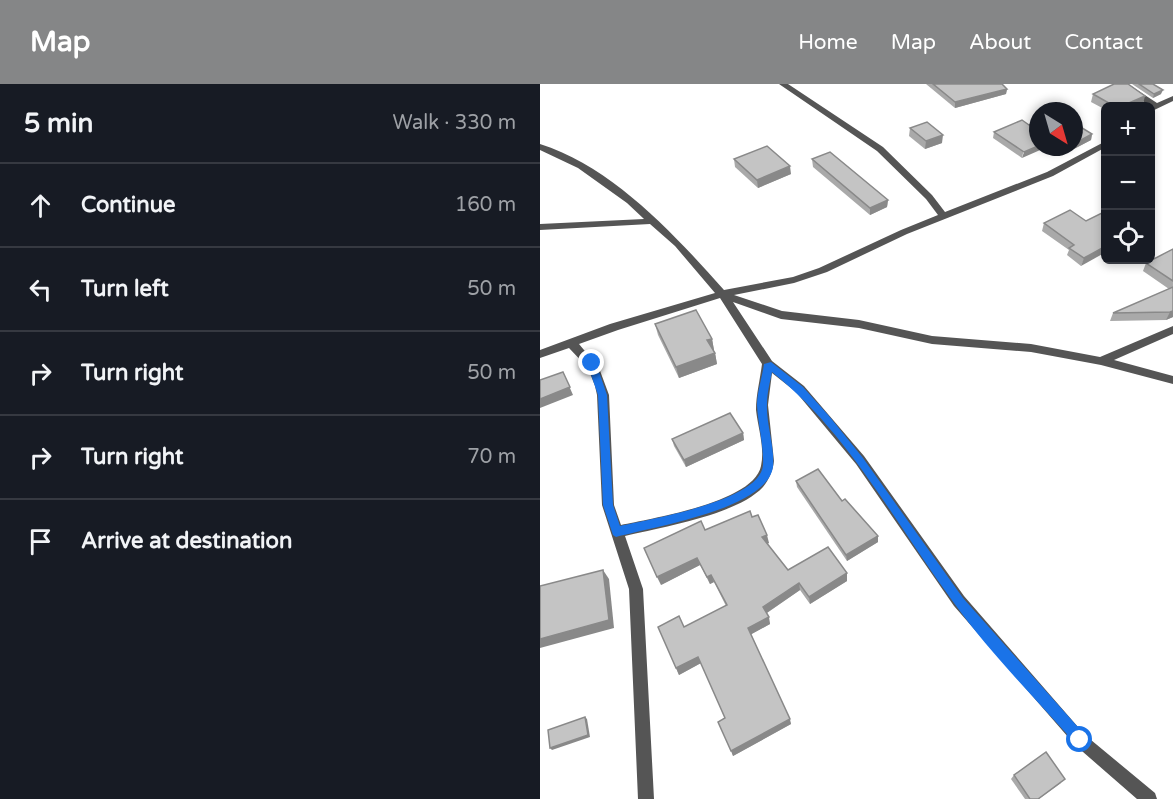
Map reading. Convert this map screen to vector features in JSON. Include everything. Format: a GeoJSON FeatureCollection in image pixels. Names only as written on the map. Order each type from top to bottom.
{"type":"FeatureCollection","features":[{"type":"Feature","properties":{"kind":"street"},"geometry":{"type":"LineString","coordinates":[[783,84],[880,149],[929,197],[943,216]]}},
{"type":"Feature","properties":{"kind":"street"},"geometry":{"type":"LineString","coordinates":[[1123,84],[1146,102]]}},
{"type":"Feature","properties":{"kind":"street"},"geometry":{"type":"LineString","coordinates":[[1155,107],[1173,98]]}},
{"type":"Feature","properties":{"kind":"street"},"geometry":{"type":"LineString","coordinates":[[540,354],[570,342],[722,294],[794,279],[823,270],[943,216],[1050,174],[1101,146]]}},
{"type":"Feature","properties":{"kind":"street"},"geometry":{"type":"LineString","coordinates":[[540,147],[581,166],[654,221],[678,244],[722,294],[768,364],[800,389],[860,460],[959,601],[1042,700],[1080,740],[1149,799]]}},
{"type":"Feature","properties":{"kind":"street"},"geometry":{"type":"LineString","coordinates":[[540,227],[654,221]]}},
{"type":"Feature","properties":{"kind":"street"},"geometry":{"type":"LineString","coordinates":[[722,294],[781,315],[860,324],[932,340],[1003,344],[1101,361],[1173,380]]}},
{"type":"Feature","properties":{"kind":"street"},"geometry":{"type":"LineString","coordinates":[[1101,361],[1173,330]]}},
{"type":"Feature","properties":{"kind":"street"},"geometry":{"type":"LineString","coordinates":[[570,342],[592,363],[599,377],[603,395],[608,505],[636,589],[646,799]]}},
{"type":"Feature","properties":{"kind":"street"},"geometry":{"type":"LineString","coordinates":[[616,532],[721,505],[754,490],[764,479],[768,466],[762,404],[768,364]]}},
{"type":"Feature","properties":{"kind":"building"},"geometry":{"type":"Polygon","coordinates":[[[933,84],[1002,84],[1007,89],[955,102],[933,84]]]}},
{"type":"Feature","properties":{"kind":"building"},"geometry":{"type":"Polygon","coordinates":[[[1114,84],[1128,84],[1145,96],[1131,102],[1107,102],[1093,94],[1114,84]]]}},
{"type":"Feature","properties":{"kind":"building"},"geometry":{"type":"Polygon","coordinates":[[[1139,84],[1153,84],[1163,90],[1154,94],[1139,84]]]}},
{"type":"Feature","properties":{"kind":"building"},"geometry":{"type":"Polygon","coordinates":[[[1022,120],[1029,125],[1029,150],[1024,152],[994,132],[1022,120]]]}},
{"type":"Feature","properties":{"kind":"building"},"geometry":{"type":"Polygon","coordinates":[[[927,122],[943,135],[926,141],[910,128],[927,122]]]}},
{"type":"Feature","properties":{"kind":"building"},"geometry":{"type":"Polygon","coordinates":[[[1083,128],[1092,134],[1083,139],[1083,128]]]}},
{"type":"Feature","properties":{"kind":"building"},"geometry":{"type":"Polygon","coordinates":[[[767,146],[790,166],[757,180],[734,159],[767,146]]]}},
{"type":"Feature","properties":{"kind":"building"},"geometry":{"type":"Polygon","coordinates":[[[830,152],[888,200],[870,208],[812,159],[830,152]]]}},
{"type":"Feature","properties":{"kind":"building"},"geometry":{"type":"Polygon","coordinates":[[[1070,210],[1086,221],[1101,214],[1101,249],[1084,258],[1069,248],[1074,245],[1044,223],[1070,210]]]}},
{"type":"Feature","properties":{"kind":"building"},"geometry":{"type":"Polygon","coordinates":[[[1173,249],[1173,281],[1148,264],[1155,264],[1155,258],[1173,249]]]}},
{"type":"Feature","properties":{"kind":"building"},"geometry":{"type":"Polygon","coordinates":[[[1173,287],[1173,311],[1113,313],[1173,287]]]}},
{"type":"Feature","properties":{"kind":"building"},"geometry":{"type":"Polygon","coordinates":[[[696,310],[712,339],[707,340],[715,353],[676,367],[655,324],[696,310]]]}},
{"type":"Feature","properties":{"kind":"building"},"geometry":{"type":"Polygon","coordinates":[[[563,372],[570,387],[540,399],[540,380],[563,372]]]}},
{"type":"Feature","properties":{"kind":"building"},"geometry":{"type":"Polygon","coordinates":[[[730,413],[743,433],[684,460],[672,439],[730,413]]]}},
{"type":"Feature","properties":{"kind":"building"},"geometry":{"type":"Polygon","coordinates":[[[818,469],[842,501],[845,499],[878,536],[846,555],[796,481],[818,469]]]}},
{"type":"Feature","properties":{"kind":"building"},"geometry":{"type":"Polygon","coordinates":[[[750,511],[752,517],[758,515],[767,535],[762,537],[788,570],[828,547],[847,573],[809,597],[799,583],[763,607],[769,617],[748,628],[790,719],[731,751],[718,722],[725,718],[698,657],[676,668],[658,627],[679,616],[684,627],[727,605],[711,575],[707,577],[697,558],[657,577],[644,548],[701,521],[705,530],[750,511]]]}},
{"type":"Feature","properties":{"kind":"building"},"geometry":{"type":"Polygon","coordinates":[[[603,570],[609,620],[540,639],[540,586],[603,570]]]}},
{"type":"Feature","properties":{"kind":"building"},"geometry":{"type":"Polygon","coordinates":[[[585,717],[588,735],[550,748],[548,730],[585,717]]]}},
{"type":"Feature","properties":{"kind":"building"},"geometry":{"type":"Polygon","coordinates":[[[1046,752],[1065,779],[1038,799],[1030,799],[1014,775],[1046,752]]]}},
{"type":"Feature","properties":{"kind":"route"},"geometry":{"type":"LineString","coordinates":[[592,363],[599,377],[603,395],[604,462],[608,505],[616,532],[721,505],[754,490],[764,479],[768,466],[762,404],[768,364],[800,389],[826,418],[860,460],[959,601],[1042,700],[1080,740]]}}]}
